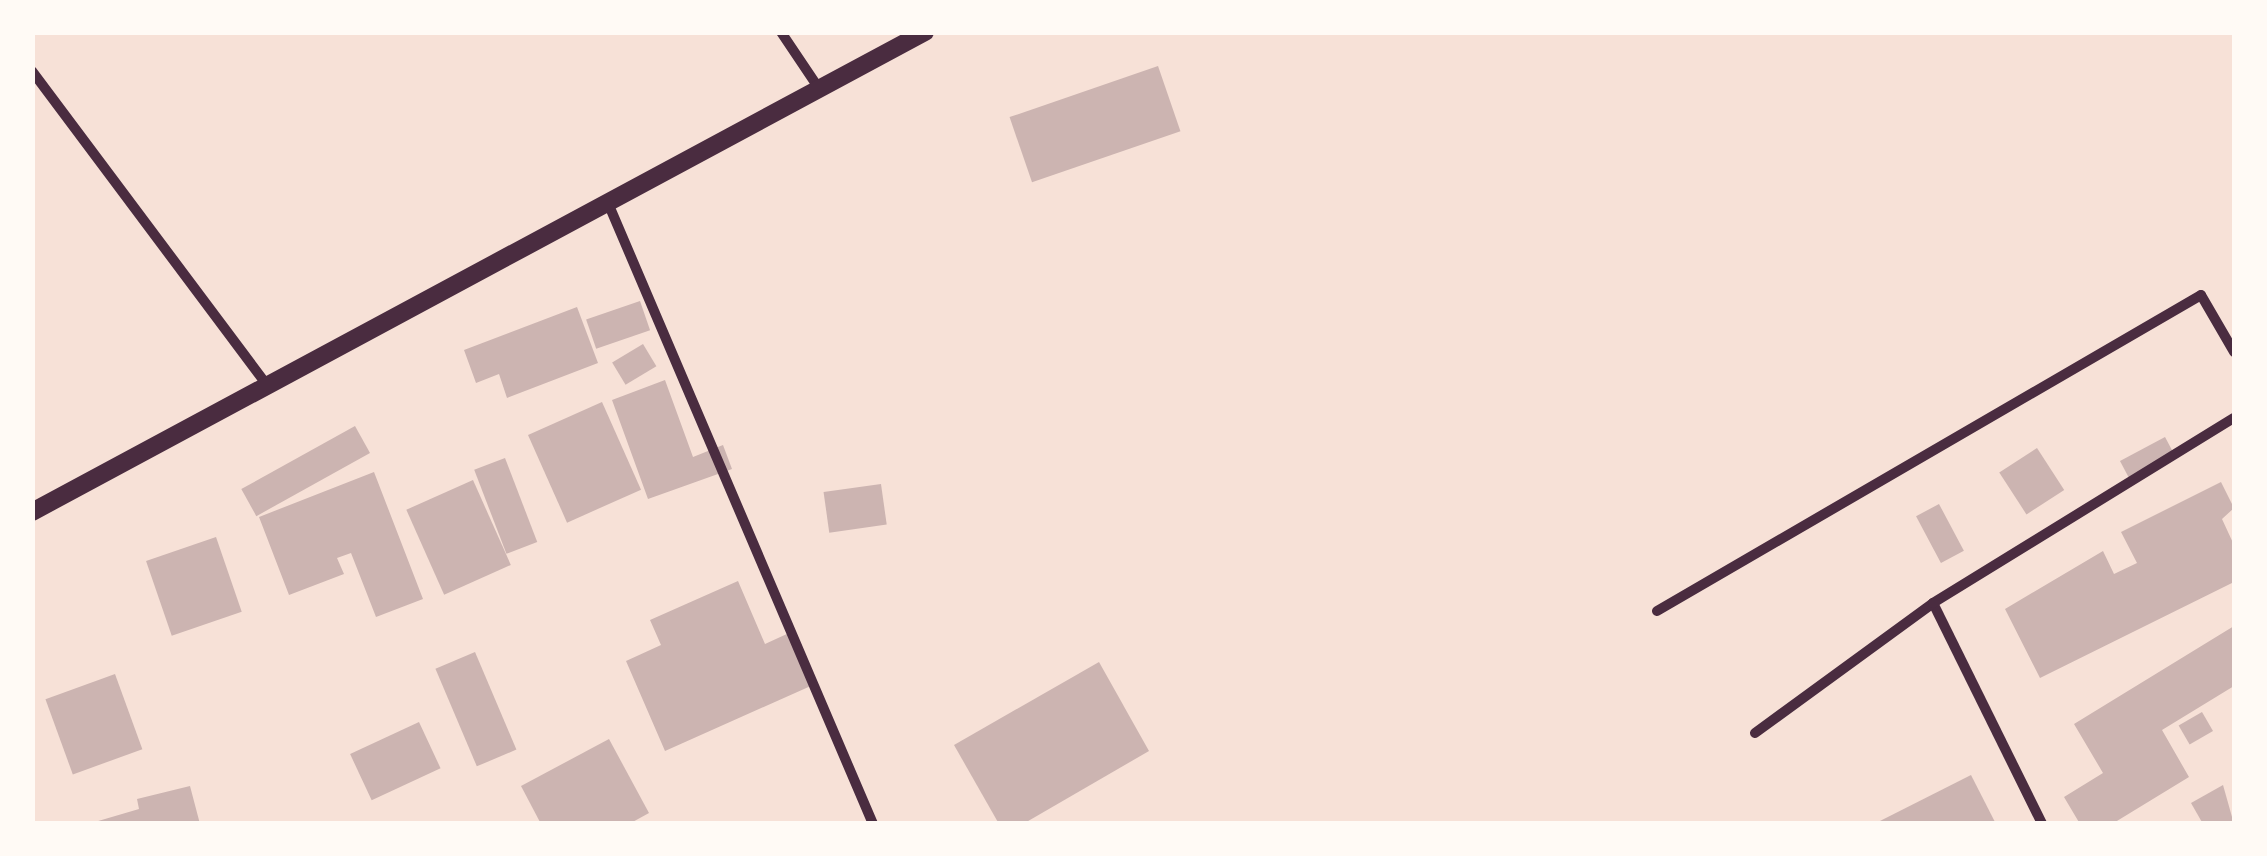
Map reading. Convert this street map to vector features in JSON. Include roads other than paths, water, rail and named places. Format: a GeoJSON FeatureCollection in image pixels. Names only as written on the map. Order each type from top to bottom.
{"type":"FeatureCollection","features":[{"type":"Feature","properties":{"kind":"street"},"geometry":{"type":"LineString","coordinates":[[780,32],[818,86]]}},
{"type":"Feature","properties":{"kind":"street"},"geometry":{"type":"LineString","coordinates":[[32,512],[269,388],[818,86],[924,32]]}},
{"type":"Feature","properties":{"kind":"street"},"geometry":{"type":"LineString","coordinates":[[32,71],[269,388]]}},
{"type":"Feature","properties":{"kind":"street"},"geometry":{"type":"LineString","coordinates":[[608,203],[873,824]]}},
{"type":"Feature","properties":{"kind":"street"},"geometry":{"type":"LineString","coordinates":[[1657,611],[2201,295],[2234,352]]}},
{"type":"Feature","properties":{"kind":"street"},"geometry":{"type":"LineString","coordinates":[[1755,733],[1933,603],[2234,418]]}},
{"type":"Feature","properties":{"kind":"street"},"geometry":{"type":"LineString","coordinates":[[1933,603],[2042,824]]}}]}
